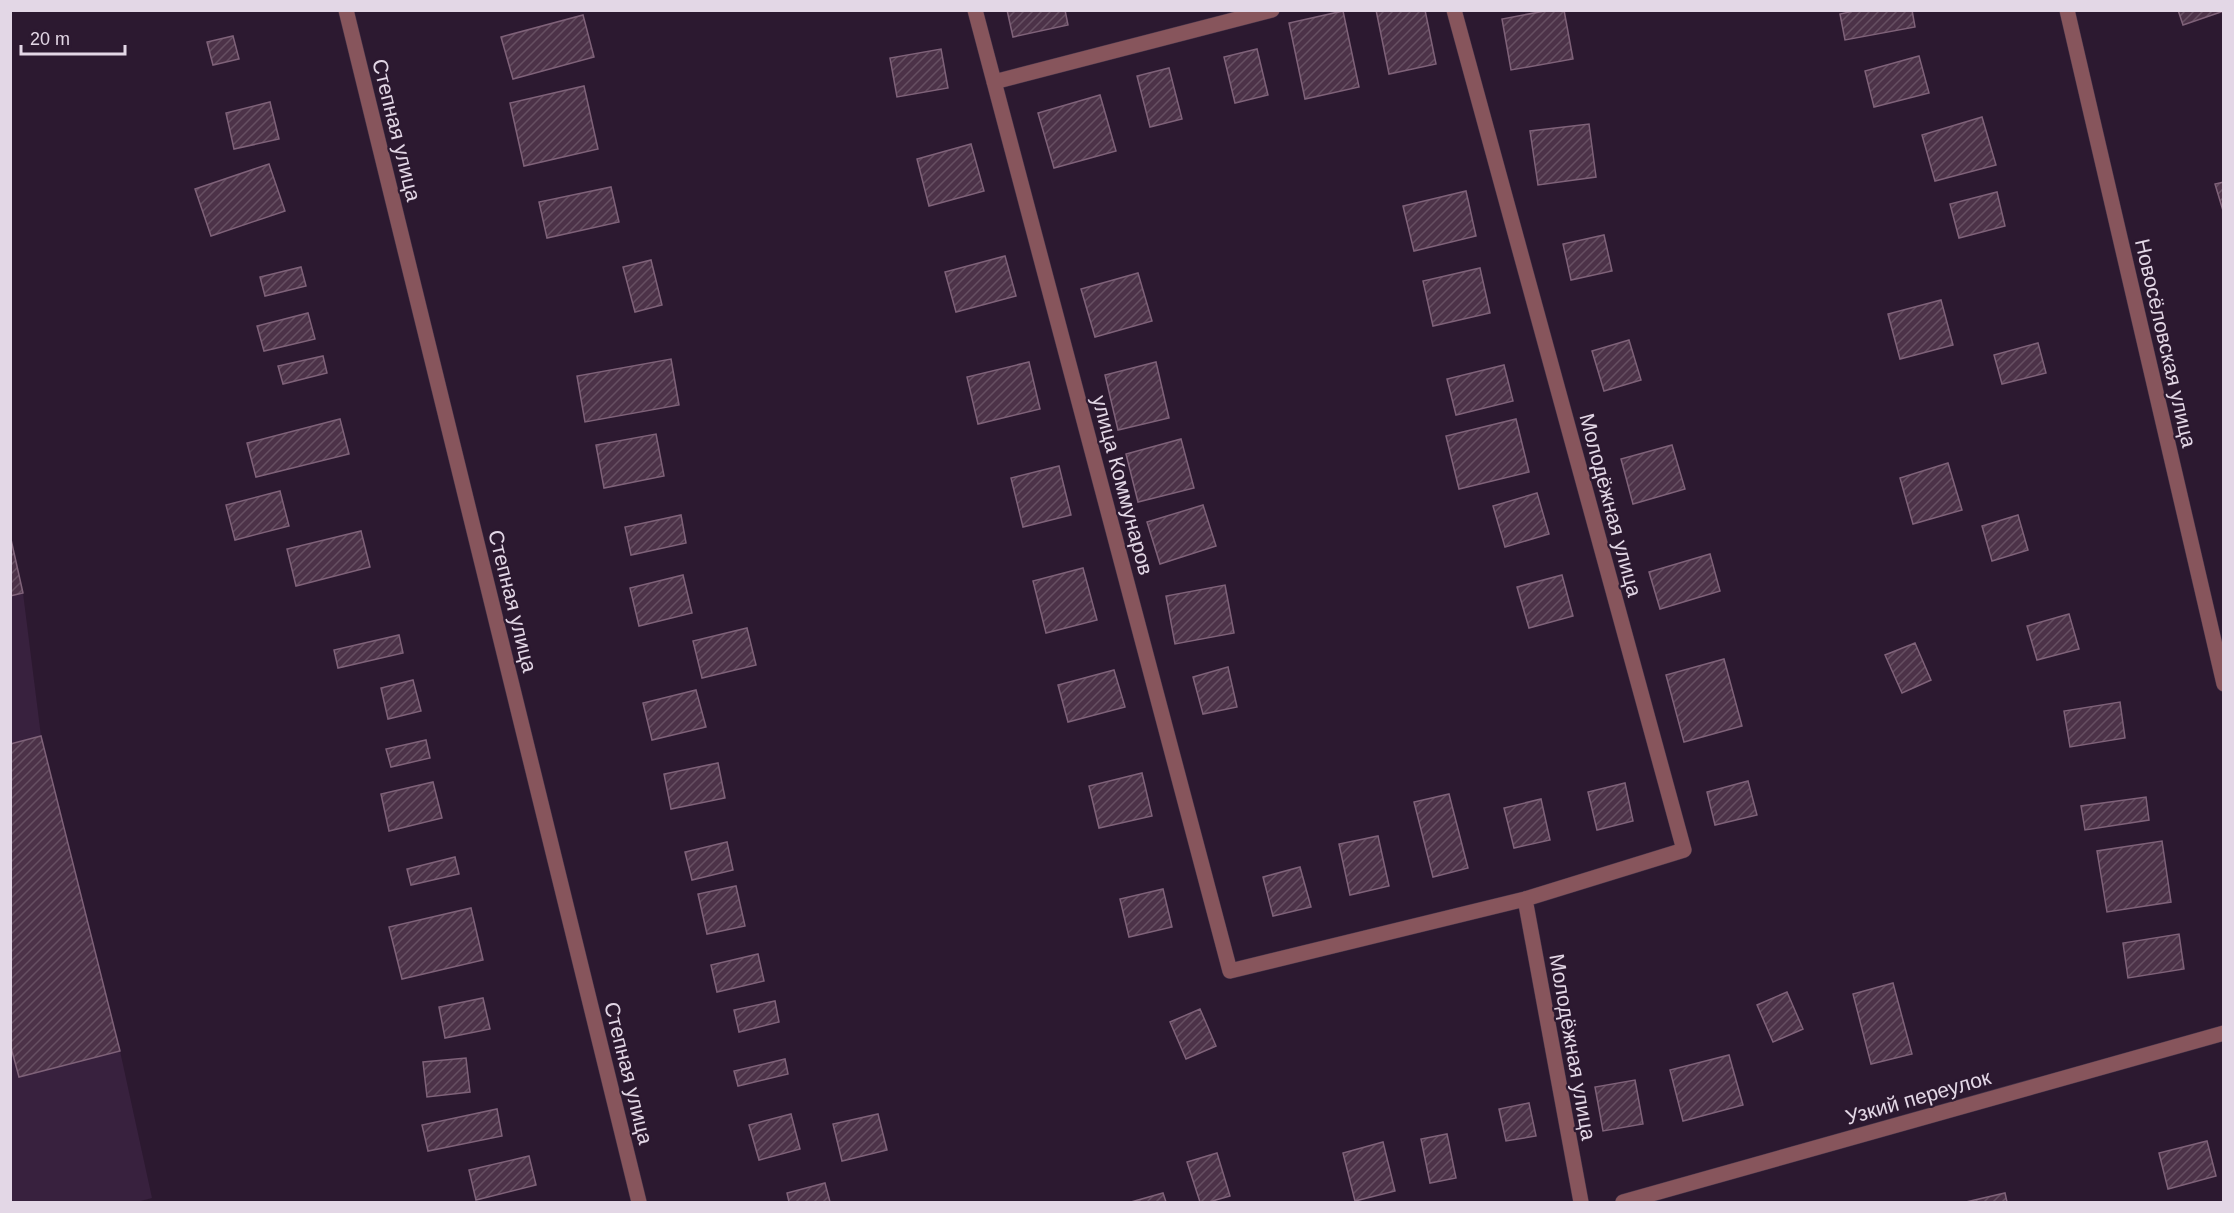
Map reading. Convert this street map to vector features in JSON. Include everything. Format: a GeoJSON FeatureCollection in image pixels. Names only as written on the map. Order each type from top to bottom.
{"type":"FeatureCollection","features":[{"type":"Feature","properties":{"kind":"street","name":"Степная улица"},"geometry":{"type":"LineString","coordinates":[[346,10],[639,1203]]}},
{"type":"Feature","properties":{"kind":"street","name":"улица Коммунаров"},"geometry":{"type":"LineString","coordinates":[[975,10],[1230,971]]}},
{"type":"Feature","properties":{"kind":"street"},"geometry":{"type":"LineString","coordinates":[[994,82],[1272,10]]}},
{"type":"Feature","properties":{"kind":"street","name":"Молодёжная улица"},"geometry":{"type":"LineString","coordinates":[[1230,971],[1525,899],[1684,850],[1454,10]]}},
{"type":"Feature","properties":{"kind":"street","name":"Новосёловская улица"},"geometry":{"type":"LineString","coordinates":[[2067,10],[2223,684]]}},
{"type":"Feature","properties":{"kind":"street","name":"Молодёжная улица"},"geometry":{"type":"LineString","coordinates":[[1525,899],[1581,1203]]}},
{"type":"Feature","properties":{"kind":"street","name":"Узкий переулок"},"geometry":{"type":"LineString","coordinates":[[1623,1203],[2223,1033]]}},
{"type":"Feature","properties":{"kind":"shaded area"},"geometry":{"type":"Polygon","coordinates":[[[10,535],[23,593],[41,736],[120,1051],[152,1198],[137,1202],[11,1202],[10,535]]]}},
{"type":"Feature","properties":{"kind":"building"},"geometry":{"type":"Polygon","coordinates":[[[1007,10],[1065,10],[1068,25],[1013,37],[1007,10]]]}},
{"type":"Feature","properties":{"kind":"building"},"geometry":{"type":"Polygon","coordinates":[[[1376,10],[1425,10],[1436,64],[1389,74],[1376,10]]]}},
{"type":"Feature","properties":{"kind":"building"},"geometry":{"type":"Polygon","coordinates":[[[1550,10],[1564,10],[1573,59],[1511,70],[1502,19],[1550,10]]]}},
{"type":"Feature","properties":{"kind":"building"},"geometry":{"type":"Polygon","coordinates":[[[1858,10],[1912,10],[1915,27],[1845,40],[1840,14],[1858,10]]]}},
{"type":"Feature","properties":{"kind":"building"},"geometry":{"type":"Polygon","coordinates":[[[2178,10],[2224,10],[2224,11],[2183,25],[2178,10]]]}},
{"type":"Feature","properties":{"kind":"building"},"geometry":{"type":"Polygon","coordinates":[[[1343,11],[1359,87],[1305,99],[1289,23],[1343,11]]]}},
{"type":"Feature","properties":{"kind":"building"},"geometry":{"type":"Polygon","coordinates":[[[583,15],[594,57],[513,79],[501,37],[583,15]]]}},
{"type":"Feature","properties":{"kind":"building"},"geometry":{"type":"Polygon","coordinates":[[[233,36],[239,59],[213,65],[207,42],[233,36]]]}},
{"type":"Feature","properties":{"kind":"building"},"geometry":{"type":"Polygon","coordinates":[[[941,49],[948,88],[897,97],[890,58],[941,49]]]}},
{"type":"Feature","properties":{"kind":"building"},"geometry":{"type":"Polygon","coordinates":[[[1257,49],[1268,95],[1235,103],[1224,57],[1257,49]]]}},
{"type":"Feature","properties":{"kind":"building"},"geometry":{"type":"Polygon","coordinates":[[[1919,56],[1929,93],[1874,107],[1865,71],[1919,56]]]}},
{"type":"Feature","properties":{"kind":"building"},"geometry":{"type":"Polygon","coordinates":[[[1169,68],[1182,119],[1150,127],[1137,76],[1169,68]]]}},
{"type":"Feature","properties":{"kind":"building"},"geometry":{"type":"Polygon","coordinates":[[[584,86],[598,149],[524,166],[510,103],[584,86]]]}},
{"type":"Feature","properties":{"kind":"building"},"geometry":{"type":"Polygon","coordinates":[[[1100,95],[1116,151],[1054,168],[1038,113],[1100,95]]]}},
{"type":"Feature","properties":{"kind":"building"},"geometry":{"type":"Polygon","coordinates":[[[270,102],[279,139],[234,149],[226,113],[270,102]]]}},
{"type":"Feature","properties":{"kind":"building"},"geometry":{"type":"Polygon","coordinates":[[[1982,117],[1996,165],[1935,181],[1922,135],[1982,117]]]}},
{"type":"Feature","properties":{"kind":"building"},"geometry":{"type":"Polygon","coordinates":[[[1589,124],[1596,177],[1538,185],[1530,131],[1589,124]]]}},
{"type":"Feature","properties":{"kind":"building"},"geometry":{"type":"Polygon","coordinates":[[[971,144],[984,191],[929,206],[917,159],[971,144]]]}},
{"type":"Feature","properties":{"kind":"building"},"geometry":{"type":"Polygon","coordinates":[[[269,164],[285,211],[211,236],[195,189],[269,164]]]}},
{"type":"Feature","properties":{"kind":"building"},"geometry":{"type":"Polygon","coordinates":[[[2224,182],[2224,214],[2215,184],[2224,182]]]}},
{"type":"Feature","properties":{"kind":"building"},"geometry":{"type":"Polygon","coordinates":[[[611,187],[619,222],[547,238],[539,202],[611,187]]]}},
{"type":"Feature","properties":{"kind":"building"},"geometry":{"type":"Polygon","coordinates":[[[1466,191],[1476,236],[1414,251],[1403,206],[1466,191]]]}},
{"type":"Feature","properties":{"kind":"building"},"geometry":{"type":"Polygon","coordinates":[[[1997,192],[2005,226],[1959,238],[1950,204],[1997,192]]]}},
{"type":"Feature","properties":{"kind":"building"},"geometry":{"type":"Polygon","coordinates":[[[1604,235],[1612,271],[1571,280],[1563,244],[1604,235]]]}},
{"type":"Feature","properties":{"kind":"building"},"geometry":{"type":"Polygon","coordinates":[[[1005,256],[1016,296],[956,312],[945,272],[1005,256]]]}},
{"type":"Feature","properties":{"kind":"building"},"geometry":{"type":"Polygon","coordinates":[[[651,260],[662,305],[635,312],[623,267],[651,260]]]}},
{"type":"Feature","properties":{"kind":"building"},"geometry":{"type":"Polygon","coordinates":[[[301,267],[306,286],[265,296],[260,277],[301,267]]]}},
{"type":"Feature","properties":{"kind":"building"},"geometry":{"type":"Polygon","coordinates":[[[1480,268],[1490,313],[1433,326],[1423,281],[1480,268]]]}},
{"type":"Feature","properties":{"kind":"building"},"geometry":{"type":"Polygon","coordinates":[[[1138,273],[1152,321],[1095,337],[1081,289],[1138,273]]]}},
{"type":"Feature","properties":{"kind":"building"},"geometry":{"type":"Polygon","coordinates":[[[1941,300],[1953,345],[1900,359],[1888,314],[1941,300]]]}},
{"type":"Feature","properties":{"kind":"building"},"geometry":{"type":"Polygon","coordinates":[[[308,313],[315,339],[264,351],[257,326],[308,313]]]}},
{"type":"Feature","properties":{"kind":"building"},"geometry":{"type":"Polygon","coordinates":[[[1629,340],[1641,380],[1604,391],[1592,351],[1629,340]]]}},
{"type":"Feature","properties":{"kind":"building"},"geometry":{"type":"Polygon","coordinates":[[[2038,343],[2046,373],[2002,384],[1994,355],[2038,343]]]}},
{"type":"Feature","properties":{"kind":"building"},"geometry":{"type":"Polygon","coordinates":[[[323,356],[327,373],[283,384],[278,366],[323,356]]]}},
{"type":"Feature","properties":{"kind":"building"},"geometry":{"type":"Polygon","coordinates":[[[671,359],[679,405],[585,422],[577,376],[671,359]]]}},
{"type":"Feature","properties":{"kind":"building"},"geometry":{"type":"Polygon","coordinates":[[[1029,362],[1040,409],[978,424],[967,377],[1029,362]]]}},
{"type":"Feature","properties":{"kind":"building"},"geometry":{"type":"Polygon","coordinates":[[[1156,362],[1169,418],[1118,430],[1105,375],[1156,362]]]}},
{"type":"Feature","properties":{"kind":"building"},"geometry":{"type":"Polygon","coordinates":[[[1504,365],[1513,401],[1456,415],[1447,379],[1504,365]]]}},
{"type":"Feature","properties":{"kind":"building"},"geometry":{"type":"Polygon","coordinates":[[[340,419],[349,454],[256,477],[247,443],[340,419]]]}},
{"type":"Feature","properties":{"kind":"building"},"geometry":{"type":"Polygon","coordinates":[[[1516,419],[1529,472],[1459,489],[1446,436],[1516,419]]]}},
{"type":"Feature","properties":{"kind":"building"},"geometry":{"type":"Polygon","coordinates":[[[656,434],[664,476],[604,488],[596,445],[656,434]]]}},
{"type":"Feature","properties":{"kind":"building"},"geometry":{"type":"Polygon","coordinates":[[[1181,439],[1194,488],[1138,502],[1126,454],[1181,439]]]}},
{"type":"Feature","properties":{"kind":"building"},"geometry":{"type":"Polygon","coordinates":[[[1672,445],[1685,489],[1633,504],[1621,459],[1672,445]]]}},
{"type":"Feature","properties":{"kind":"building"},"geometry":{"type":"Polygon","coordinates":[[[1948,463],[1962,510],[1913,524],[1900,478],[1948,463]]]}},
{"type":"Feature","properties":{"kind":"building"},"geometry":{"type":"Polygon","coordinates":[[[1059,466],[1071,515],[1023,527],[1011,478],[1059,466]]]}},
{"type":"Feature","properties":{"kind":"building"},"geometry":{"type":"Polygon","coordinates":[[[280,491],[289,526],[235,540],[226,505],[280,491]]]}},
{"type":"Feature","properties":{"kind":"building"},"geometry":{"type":"Polygon","coordinates":[[[1537,493],[1549,534],[1505,547],[1493,506],[1537,493]]]}},
{"type":"Feature","properties":{"kind":"building"},"geometry":{"type":"Polygon","coordinates":[[[1203,505],[1216,546],[1160,564],[1147,522],[1203,505]]]}},
{"type":"Feature","properties":{"kind":"building"},"geometry":{"type":"Polygon","coordinates":[[[681,515],[686,543],[631,555],[625,527],[681,515]]]}},
{"type":"Feature","properties":{"kind":"building"},"geometry":{"type":"Polygon","coordinates":[[[2018,515],[2028,550],[1992,561],[1982,526],[2018,515]]]}},
{"type":"Feature","properties":{"kind":"building"},"geometry":{"type":"Polygon","coordinates":[[[361,531],[370,567],[296,586],[287,549],[361,531]]]}},
{"type":"Feature","properties":{"kind":"building"},"geometry":{"type":"Polygon","coordinates":[[[10,535],[23,593],[10,596],[10,535]]]}},
{"type":"Feature","properties":{"kind":"building"},"geometry":{"type":"Polygon","coordinates":[[[1710,554],[1720,591],[1660,609],[1649,572],[1710,554]]]}},
{"type":"Feature","properties":{"kind":"building"},"geometry":{"type":"Polygon","coordinates":[[[1083,568],[1097,620],[1046,633],[1033,581],[1083,568]]]}},
{"type":"Feature","properties":{"kind":"building"},"geometry":{"type":"Polygon","coordinates":[[[683,575],[692,613],[639,626],[630,588],[683,575]]]}},
{"type":"Feature","properties":{"kind":"building"},"geometry":{"type":"Polygon","coordinates":[[[1562,575],[1573,616],[1529,628],[1517,587],[1562,575]]]}},
{"type":"Feature","properties":{"kind":"building"},"geometry":{"type":"Polygon","coordinates":[[[1225,585],[1234,633],[1175,644],[1166,596],[1225,585]]]}},
{"type":"Feature","properties":{"kind":"building"},"geometry":{"type":"Polygon","coordinates":[[[2069,614],[2079,649],[2037,660],[2027,626],[2069,614]]]}},
{"type":"Feature","properties":{"kind":"building"},"geometry":{"type":"Polygon","coordinates":[[[747,628],[756,665],[702,678],[693,641],[747,628]]]}},
{"type":"Feature","properties":{"kind":"building"},"geometry":{"type":"Polygon","coordinates":[[[399,635],[403,653],[338,668],[334,650],[399,635]]]}},
{"type":"Feature","properties":{"kind":"building"},"geometry":{"type":"Polygon","coordinates":[[[1915,643],[1931,680],[1902,693],[1885,655],[1915,643]]]}},
{"type":"Feature","properties":{"kind":"building"},"geometry":{"type":"Polygon","coordinates":[[[1724,659],[1742,726],[1684,742],[1666,675],[1724,659]]]}},
{"type":"Feature","properties":{"kind":"building"},"geometry":{"type":"Polygon","coordinates":[[[1228,667],[1237,707],[1203,714],[1193,677],[1228,667]]]}},
{"type":"Feature","properties":{"kind":"building"},"geometry":{"type":"Polygon","coordinates":[[[1114,670],[1125,707],[1068,722],[1058,685],[1114,670]]]}},
{"type":"Feature","properties":{"kind":"building"},"geometry":{"type":"Polygon","coordinates":[[[413,680],[421,711],[388,719],[381,688],[413,680]]]}},
{"type":"Feature","properties":{"kind":"building"},"geometry":{"type":"Polygon","coordinates":[[[696,690],[706,727],[652,740],[643,703],[696,690]]]}},
{"type":"Feature","properties":{"kind":"building"},"geometry":{"type":"Polygon","coordinates":[[[2120,702],[2125,738],[2070,747],[2064,711],[2120,702]]]}},
{"type":"Feature","properties":{"kind":"building"},"geometry":{"type":"Polygon","coordinates":[[[41,736],[120,1051],[19,1077],[10,1044],[10,744],[41,736]]]}},
{"type":"Feature","properties":{"kind":"building"},"geometry":{"type":"Polygon","coordinates":[[[426,740],[430,758],[391,767],[386,749],[426,740]]]}},
{"type":"Feature","properties":{"kind":"building"},"geometry":{"type":"Polygon","coordinates":[[[718,763],[725,798],[671,809],[664,774],[718,763]]]}},
{"type":"Feature","properties":{"kind":"building"},"geometry":{"type":"Polygon","coordinates":[[[1142,773],[1152,816],[1099,828],[1089,786],[1142,773]]]}},
{"type":"Feature","properties":{"kind":"building"},"geometry":{"type":"Polygon","coordinates":[[[1748,781],[1757,815],[1715,825],[1707,792],[1748,781]]]}},
{"type":"Feature","properties":{"kind":"building"},"geometry":{"type":"Polygon","coordinates":[[[433,782],[442,818],[389,831],[381,794],[433,782]]]}},
{"type":"Feature","properties":{"kind":"building"},"geometry":{"type":"Polygon","coordinates":[[[1625,783],[1633,821],[1597,830],[1588,792],[1625,783]]]}},
{"type":"Feature","properties":{"kind":"building"},"geometry":{"type":"Polygon","coordinates":[[[1449,794],[1468,868],[1433,877],[1414,802],[1449,794]]]}},
{"type":"Feature","properties":{"kind":"building"},"geometry":{"type":"Polygon","coordinates":[[[2146,797],[2149,820],[2085,830],[2081,806],[2146,797]]]}},
{"type":"Feature","properties":{"kind":"building"},"geometry":{"type":"Polygon","coordinates":[[[1541,799],[1550,840],[1514,848],[1504,808],[1541,799]]]}},
{"type":"Feature","properties":{"kind":"building"},"geometry":{"type":"Polygon","coordinates":[[[1378,836],[1389,886],[1350,895],[1339,844],[1378,836]]]}},
{"type":"Feature","properties":{"kind":"building"},"geometry":{"type":"Polygon","coordinates":[[[2162,841],[2171,902],[2107,912],[2097,851],[2162,841]]]}},
{"type":"Feature","properties":{"kind":"building"},"geometry":{"type":"Polygon","coordinates":[[[727,842],[733,870],[692,880],[685,852],[727,842]]]}},
{"type":"Feature","properties":{"kind":"building"},"geometry":{"type":"Polygon","coordinates":[[[455,857],[459,874],[411,885],[407,869],[455,857]]]}},
{"type":"Feature","properties":{"kind":"building"},"geometry":{"type":"Polygon","coordinates":[[[1300,867],[1311,907],[1273,916],[1263,877],[1300,867]]]}},
{"type":"Feature","properties":{"kind":"building"},"geometry":{"type":"Polygon","coordinates":[[[736,886],[745,926],[707,934],[698,894],[736,886]]]}},
{"type":"Feature","properties":{"kind":"building"},"geometry":{"type":"Polygon","coordinates":[[[1163,889],[1172,927],[1129,937],[1120,899],[1163,889]]]}},
{"type":"Feature","properties":{"kind":"building"},"geometry":{"type":"Polygon","coordinates":[[[471,908],[483,960],[402,979],[389,927],[471,908]]]}},
{"type":"Feature","properties":{"kind":"building"},"geometry":{"type":"Polygon","coordinates":[[[2179,934],[2184,969],[2128,978],[2123,943],[2179,934]]]}},
{"type":"Feature","properties":{"kind":"building"},"geometry":{"type":"Polygon","coordinates":[[[758,954],[764,981],[717,992],[711,965],[758,954]]]}},
{"type":"Feature","properties":{"kind":"building"},"geometry":{"type":"Polygon","coordinates":[[[1893,983],[1912,1054],[1871,1064],[1853,994],[1893,983]]]}},
{"type":"Feature","properties":{"kind":"building"},"geometry":{"type":"Polygon","coordinates":[[[1787,992],[1803,1029],[1773,1042],[1757,1005],[1787,992]]]}},
{"type":"Feature","properties":{"kind":"building"},"geometry":{"type":"Polygon","coordinates":[[[483,998],[490,1029],[445,1038],[439,1007],[483,998]]]}},
{"type":"Feature","properties":{"kind":"building"},"geometry":{"type":"Polygon","coordinates":[[[775,1001],[779,1022],[739,1032],[734,1010],[775,1001]]]}},
{"type":"Feature","properties":{"kind":"building"},"geometry":{"type":"Polygon","coordinates":[[[1200,1009],[1216,1046],[1186,1059],[1170,1022],[1200,1009]]]}},
{"type":"Feature","properties":{"kind":"building"},"geometry":{"type":"Polygon","coordinates":[[[1729,1055],[1743,1105],[1683,1121],[1670,1070],[1729,1055]]]}},
{"type":"Feature","properties":{"kind":"building"},"geometry":{"type":"Polygon","coordinates":[[[466,1058],[470,1092],[427,1097],[423,1062],[466,1058]]]}},
{"type":"Feature","properties":{"kind":"building"},"geometry":{"type":"Polygon","coordinates":[[[785,1059],[788,1074],[738,1086],[734,1071],[785,1059]]]}},
{"type":"Feature","properties":{"kind":"building"},"geometry":{"type":"Polygon","coordinates":[[[1635,1080],[1643,1124],[1603,1131],[1595,1087],[1635,1080]]]}},
{"type":"Feature","properties":{"kind":"building"},"geometry":{"type":"Polygon","coordinates":[[[1529,1103],[1536,1136],[1506,1141],[1499,1109],[1529,1103]]]}},
{"type":"Feature","properties":{"kind":"building"},"geometry":{"type":"Polygon","coordinates":[[[497,1109],[502,1136],[428,1151],[422,1125],[497,1109]]]}},
{"type":"Feature","properties":{"kind":"building"},"geometry":{"type":"Polygon","coordinates":[[[791,1114],[800,1149],[759,1160],[749,1125],[791,1114]]]}},
{"type":"Feature","properties":{"kind":"building"},"geometry":{"type":"Polygon","coordinates":[[[878,1114],[887,1150],[842,1161],[833,1124],[878,1114]]]}},
{"type":"Feature","properties":{"kind":"building"},"geometry":{"type":"Polygon","coordinates":[[[1447,1134],[1456,1178],[1430,1183],[1421,1139],[1447,1134]]]}},
{"type":"Feature","properties":{"kind":"building"},"geometry":{"type":"Polygon","coordinates":[[[2207,1141],[2216,1176],[2168,1189],[2159,1153],[2207,1141]]]}},
{"type":"Feature","properties":{"kind":"building"},"geometry":{"type":"Polygon","coordinates":[[[1383,1142],[1395,1191],[1355,1201],[1343,1153],[1383,1142]]]}},
{"type":"Feature","properties":{"kind":"building"},"geometry":{"type":"Polygon","coordinates":[[[1217,1153],[1230,1196],[1200,1202],[1187,1162],[1217,1153]]]}},
{"type":"Feature","properties":{"kind":"building"},"geometry":{"type":"Polygon","coordinates":[[[529,1156],[536,1185],[476,1200],[469,1170],[529,1156]]]}},
{"type":"Feature","properties":{"kind":"building"},"geometry":{"type":"Polygon","coordinates":[[[825,1183],[830,1202],[789,1202],[787,1193],[825,1183]]]}},
{"type":"Feature","properties":{"kind":"building"},"geometry":{"type":"Polygon","coordinates":[[[1163,1193],[1166,1202],[1131,1202],[1163,1193]]]}},
{"type":"Feature","properties":{"kind":"building"},"geometry":{"type":"Polygon","coordinates":[[[2005,1193],[2007,1202],[1966,1202],[2005,1193]]]}}]}
